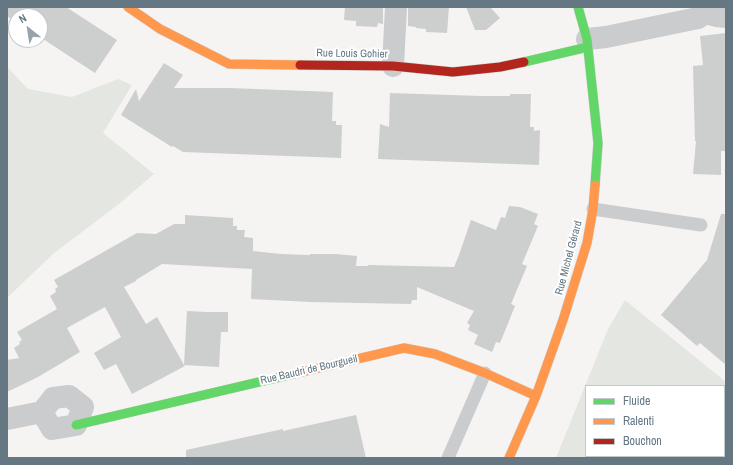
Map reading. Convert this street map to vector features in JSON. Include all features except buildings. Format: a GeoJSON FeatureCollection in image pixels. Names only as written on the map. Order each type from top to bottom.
{"type":"FeatureCollection","features":[{"type":"Feature","properties":{"kind":"street","name":"Rue Louis Gohier"},"geometry":{"type":"LineString","coordinates":[[128,7],[160,29],[229,64],[393,66],[453,72],[500,67],[587,43]]}},
{"type":"Feature","properties":{"kind":"street"},"geometry":{"type":"LineString","coordinates":[[393,66],[396,7]]}},
{"type":"Feature","properties":{"kind":"street","name":"Rue Michel Gérard"},"geometry":{"type":"LineString","coordinates":[[509,458],[536,396],[588,243],[593,209],[598,143],[587,43],[578,7]]}},
{"type":"Feature","properties":{"kind":"street"},"geometry":{"type":"LineString","coordinates":[[587,43],[606,37],[698,18],[712,13]]}},
{"type":"Feature","properties":{"kind":"street","name":"Rue Baudri de Bourgueil"},"geometry":{"type":"LineString","coordinates":[[76,425],[404,348],[435,354],[485,373],[536,396]]}},
{"type":"Feature","properties":{"kind":"street"},"geometry":{"type":"LineString","coordinates":[[7,419],[42,412],[52,398],[69,396],[83,407],[76,425],[52,429],[42,412]]}},
{"type":"Feature","properties":{"kind":"lane"},"geometry":{"type":"LineString","coordinates":[[593,209],[701,225]]}},
{"type":"Feature","properties":{"kind":"lane"},"geometry":{"type":"LineString","coordinates":[[448,458],[485,373]]}},
{"type":"Feature","properties":{"kind":"shaded area"},"geometry":{"type":"Polygon","coordinates":[[[7,67],[28,89],[72,97],[118,79],[132,85],[103,133],[154,174],[119,204],[53,254],[7,298],[7,67]]]}},
{"type":"Feature","properties":{"kind":"shaded area"},"geometry":{"type":"Polygon","coordinates":[[[625,300],[726,382],[726,458],[556,458],[585,386],[585,457],[725,457],[725,385],[585,385],[608,329],[625,300]]]}},
{"type":"Feature","properties":{"kind":"traffic: fast"},"geometry":{"type":"LineString","coordinates":[[578,7],[587,39],[598,143],[595,185]]}},
{"type":"Feature","properties":{"kind":"traffic: fast"},"geometry":{"type":"LineString","coordinates":[[524,62],[588,47]]}},
{"type":"Feature","properties":{"kind":"traffic: fast"},"geometry":{"type":"LineString","coordinates":[[76,425],[293,374]]}},
{"type":"Feature","properties":{"kind":"traffic: slow"},"geometry":{"type":"LineString","coordinates":[[128,7],[160,29],[229,64],[300,65]]}},
{"type":"Feature","properties":{"kind":"traffic: slow"},"geometry":{"type":"LineString","coordinates":[[509,458],[536,396],[563,320],[587,243],[593,209],[595,185]]}},
{"type":"Feature","properties":{"kind":"traffic: slow"},"geometry":{"type":"LineString","coordinates":[[293,374],[404,348],[435,354],[485,373],[536,396]]}},
{"type":"Feature","properties":{"kind":"traffic: jam"},"geometry":{"type":"LineString","coordinates":[[300,65],[393,66],[453,72],[500,67],[524,62]]}}]}
